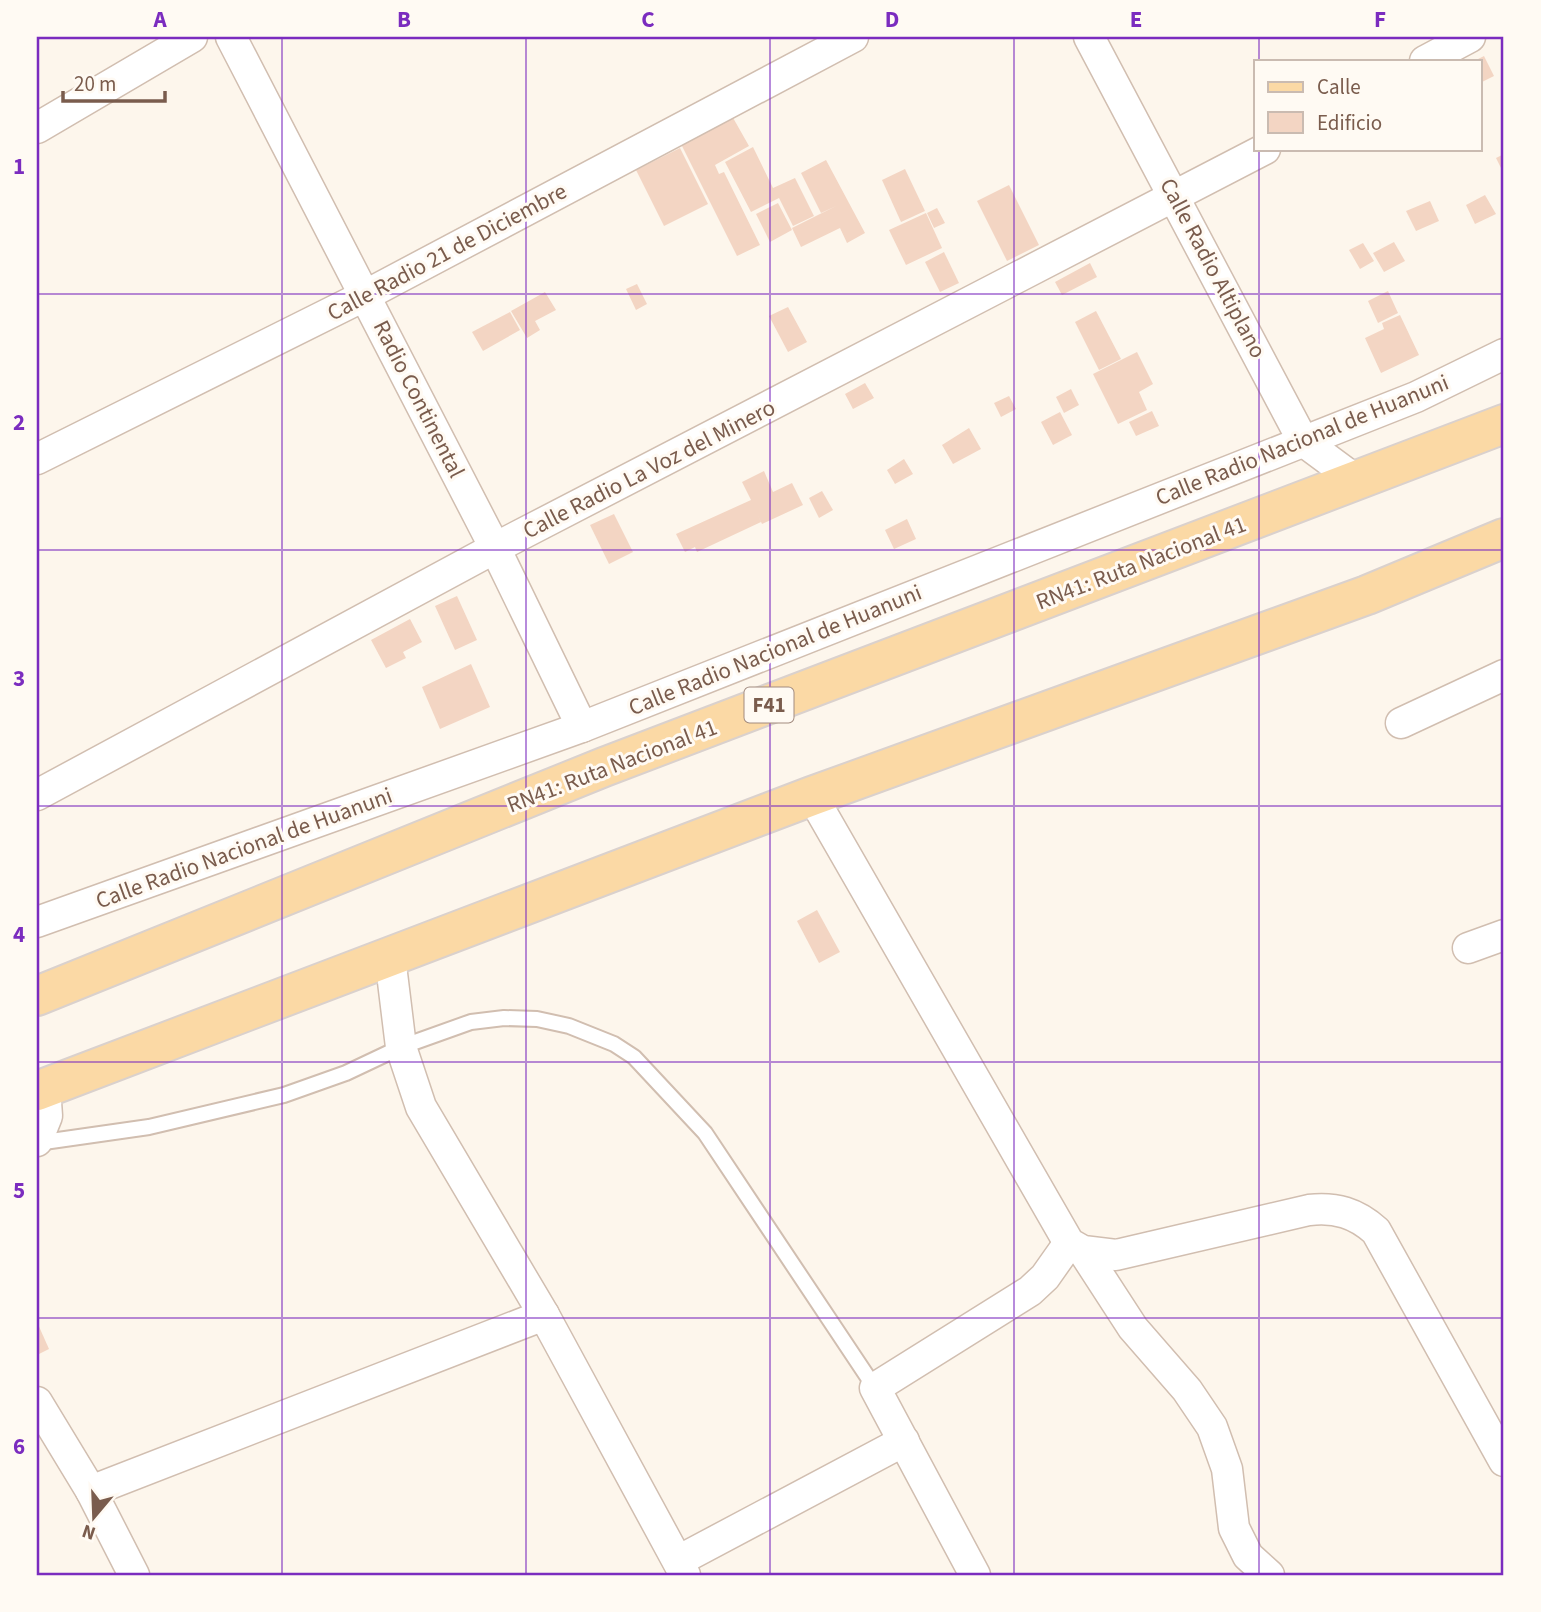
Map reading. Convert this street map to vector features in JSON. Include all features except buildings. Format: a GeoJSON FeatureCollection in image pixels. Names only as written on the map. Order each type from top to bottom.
{"type":"FeatureCollection","features":[{"type":"Feature","properties":{"kind":"main road","name":"RN41: Ruta Nacional 41"},"geometry":{"type":"LineString","coordinates":[[37,996],[604,767],[1504,424]]}},
{"type":"Feature","properties":{"kind":"main road"},"geometry":{"type":"LineString","coordinates":[[41,1090],[812,796],[1367,595],[1504,538]]}},
{"type":"Feature","properties":{"kind":"street"},"geometry":{"type":"LineString","coordinates":[[37,128],[192,37]]}},
{"type":"Feature","properties":{"kind":"street","name":"Radio Continental"},"geometry":{"type":"LineString","coordinates":[[231,37],[495,548],[582,727]]}},
{"type":"Feature","properties":{"kind":"street","name":"Calle Radio 21 de Diciembre"},"geometry":{"type":"LineString","coordinates":[[37,459],[366,295],[853,37]]}},
{"type":"Feature","properties":{"kind":"street","name":"Calle Radio Altiplano"},"geometry":{"type":"LineString","coordinates":[[1089,37],[1304,441],[1357,481]]}},
{"type":"Feature","properties":{"kind":"street"},"geometry":{"type":"LineString","coordinates":[[1427,60],[1470,37]]}},
{"type":"Feature","properties":{"kind":"street","name":"Calle Radio La Voz del Minero"},"geometry":{"type":"LineString","coordinates":[[37,795],[495,548],[1263,150]]}},
{"type":"Feature","properties":{"kind":"street","name":"Calle Radio Nacional de Huanuni"},"geometry":{"type":"LineString","coordinates":[[37,922],[582,727],[1416,397],[1504,354]]}},
{"type":"Feature","properties":{"kind":"street"},"geometry":{"type":"LineString","coordinates":[[1401,723],[1504,675]]}},
{"type":"Feature","properties":{"kind":"street"},"geometry":{"type":"LineString","coordinates":[[812,796],[1076,1247],[1133,1328],[1187,1390],[1212,1427],[1227,1469],[1234,1528],[1248,1556],[1269,1575]]}},
{"type":"Feature","properties":{"kind":"street"},"geometry":{"type":"LineString","coordinates":[[1468,948],[1504,935]]}},
{"type":"Feature","properties":{"kind":"street"},"geometry":{"type":"LineString","coordinates":[[390,957],[401,1047],[421,1107],[544,1315],[682,1568],[904,1441]]}},
{"type":"Feature","properties":{"kind":"street"},"geometry":{"type":"LineString","coordinates":[[37,1142],[47,1116],[41,1090]]}},
{"type":"Feature","properties":{"kind":"street"},"geometry":{"type":"LineString","coordinates":[[1076,1247],[1116,1255],[1309,1210],[1324,1208],[1353,1215],[1376,1231],[1493,1418],[1504,1461]]}},
{"type":"Feature","properties":{"kind":"street"},"geometry":{"type":"LineString","coordinates":[[975,1575],[875,1388],[1030,1291],[1076,1247]]}},
{"type":"Feature","properties":{"kind":"street"},"geometry":{"type":"LineString","coordinates":[[91,1491],[544,1315]]}},
{"type":"Feature","properties":{"kind":"street"},"geometry":{"type":"LineString","coordinates":[[37,1402],[91,1491],[134,1575]]}},
{"type":"Feature","properties":{"kind":"lane"},"geometry":{"type":"LineString","coordinates":[[37,1142],[149,1128],[244,1106],[346,1073],[401,1047],[471,1022],[526,1019],[569,1026],[592,1033],[634,1057],[705,1133],[875,1388]]}}]}
